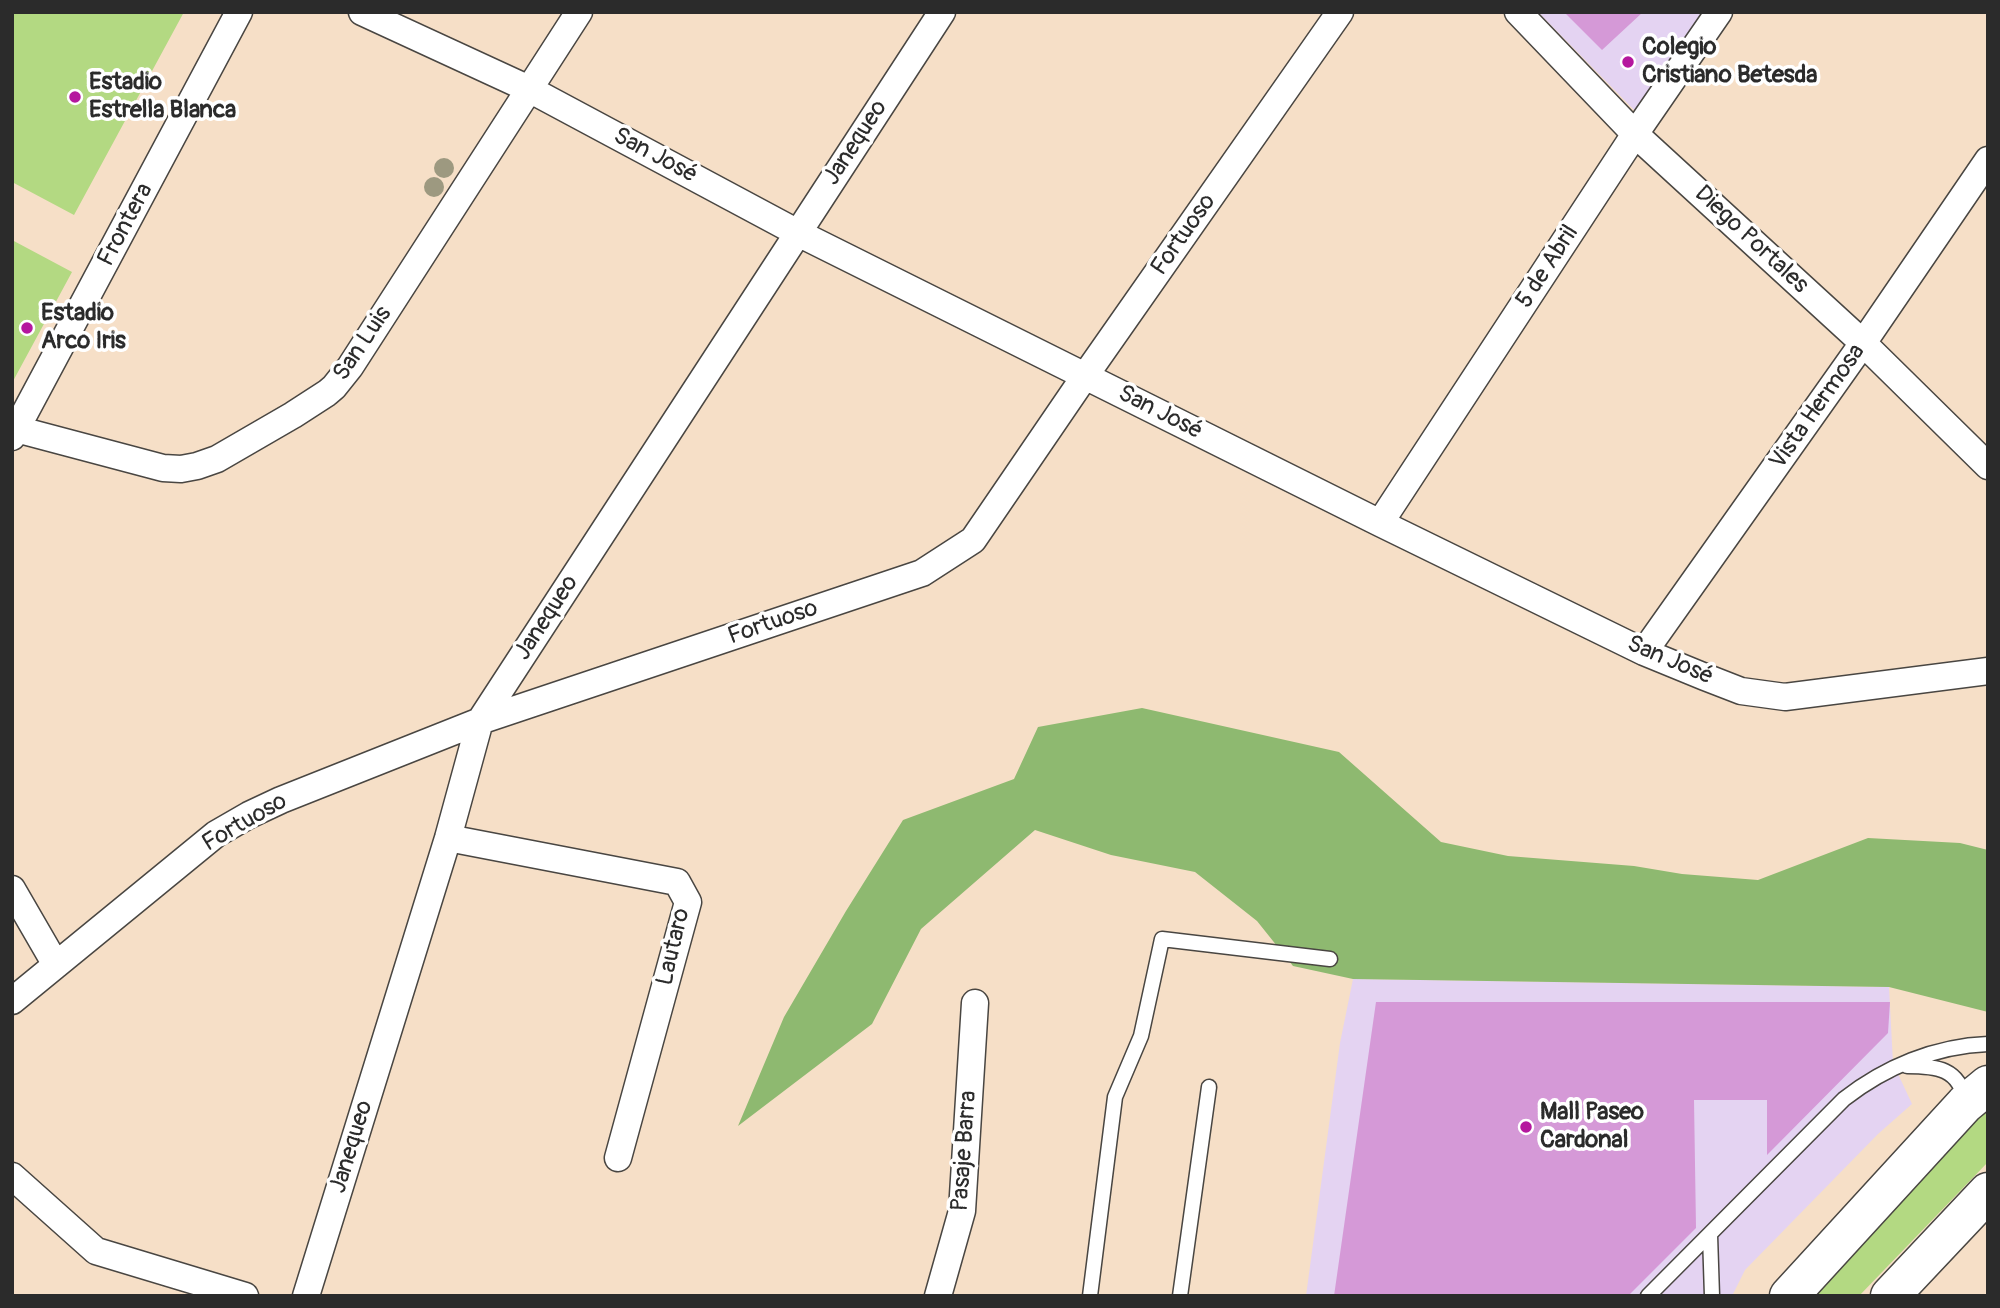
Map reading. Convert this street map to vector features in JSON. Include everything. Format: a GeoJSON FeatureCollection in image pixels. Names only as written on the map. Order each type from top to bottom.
{"type":"FeatureCollection","features":[{"type":"Feature","properties":{"kind":"main road"},"geometry":{"type":"LineString","coordinates":[[1789,1296],[1976,1095]]}},
{"type":"Feature","properties":{"kind":"main road"},"geometry":{"type":"LineString","coordinates":[[1891,1296],[1988,1192]]}},
{"type":"Feature","properties":{"kind":"street","name":"Frontera"},"geometry":{"type":"LineString","coordinates":[[14,433],[239,12]]}},
{"type":"Feature","properties":{"kind":"street","name":"San José"},"geometry":{"type":"LineString","coordinates":[[362,12],[529,89],[797,233],[1644,652],[1741,691],[1785,697],[1988,671]]}},
{"type":"Feature","properties":{"kind":"street","name":"San Luis"},"geometry":{"type":"LineString","coordinates":[[14,433],[163,468],[181,469],[217,459],[305,408],[334,387],[350,367],[579,12]]}},
{"type":"Feature","properties":{"kind":"street","name":"Janequeo"},"geometry":{"type":"LineString","coordinates":[[306,1296],[448,838],[480,721],[942,12]]}},
{"type":"Feature","properties":{"kind":"street","name":"Fortuoso"},"geometry":{"type":"LineString","coordinates":[[12,1001],[216,834],[249,815],[480,721],[922,573],[973,541],[1340,12]]}},
{"type":"Feature","properties":{"kind":"street","name":"Diego Portales"},"geometry":{"type":"LineString","coordinates":[[1518,12],[1635,134],[1863,343],[1988,466]]}},
{"type":"Feature","properties":{"kind":"street","name":"5 de Abril"},"geometry":{"type":"LineString","coordinates":[[1380,523],[1635,134],[1719,12]]}},
{"type":"Feature","properties":{"kind":"street","name":"Vista Hermosa"},"geometry":{"type":"LineString","coordinates":[[1644,652],[1863,343],[1988,160]]}},
{"type":"Feature","properties":{"kind":"street","name":"Lautaro"},"geometry":{"type":"LineString","coordinates":[[448,838],[677,882],[688,902],[618,1158]]}},
{"type":"Feature","properties":{"kind":"street"},"geometry":{"type":"LineString","coordinates":[[12,889],[56,965]]}},
{"type":"Feature","properties":{"kind":"street","name":"Pasaje Barra"},"geometry":{"type":"LineString","coordinates":[[938,1296],[962,1212],[975,1003]]}},
{"type":"Feature","properties":{"kind":"street"},"geometry":{"type":"LineString","coordinates":[[12,1176],[96,1251],[245,1296]]}},
{"type":"Feature","properties":{"kind":"lane"},"geometry":{"type":"LineString","coordinates":[[1090,1296],[1115,1097],[1141,1036],[1162,939],[1330,959]]}},
{"type":"Feature","properties":{"kind":"lane"},"geometry":{"type":"LineString","coordinates":[[1648,1296],[1844,1099],[1867,1082],[1899,1066],[1944,1049],[1988,1044]]}},
{"type":"Feature","properties":{"kind":"lane"},"geometry":{"type":"LineString","coordinates":[[1899,1066],[1933,1066],[1949,1072],[1963,1092],[1976,1095]]}},
{"type":"Feature","properties":{"kind":"lane"},"geometry":{"type":"LineString","coordinates":[[1180,1296],[1209,1087]]}},
{"type":"Feature","properties":{"kind":"lane"},"geometry":{"type":"LineString","coordinates":[[1710,1235],[1712,1296]]}},
{"type":"Feature","properties":{"kind":"shaded area","name":"Colegio Cristiano Betesda"},"geometry":{"type":"Polygon","coordinates":[[[1538,12],[1704,12],[1636,112],[1538,12]]]}},
{"type":"Feature","properties":{"kind":"shaded area","name":"Mall Paseo Cardonal"},"geometry":{"type":"Polygon","coordinates":[[[1353,979],[1889,987],[1893,1063],[1912,1104],[1878,1134],[1745,1270],[1732,1296],[1306,1296],[1340,1043],[1353,979]]]}},
{"type":"Feature","properties":{"kind":"green space","name":"Estadio Estrella Blanca"},"geometry":{"type":"Polygon","coordinates":[[[12,12],[184,12],[74,215],[12,182],[12,12]]]}},
{"type":"Feature","properties":{"kind":"green space","name":"Estadio Arco Iris"},"geometry":{"type":"Polygon","coordinates":[[[12,240],[72,272],[12,383],[12,240]]]}},
{"type":"Feature","properties":{"kind":"green space"},"geometry":{"type":"Polygon","coordinates":[[[1142,708],[1339,752],[1441,842],[1508,856],[1758,880],[1868,838],[1960,843],[1988,850],[1988,1012],[1889,987],[1353,979],[1293,966],[1257,921],[1195,872],[1111,855],[1035,830],[921,929],[872,1024],[738,1126],[784,1017],[903,820],[1014,779],[1038,727],[1142,708]]]}},
{"type":"Feature","properties":{"kind":"green space"},"geometry":{"type":"Polygon","coordinates":[[[1988,1108],[1988,1162],[1859,1296],[1810,1296],[1988,1108]]]}},
{"type":"Feature","properties":{"kind":"building"},"geometry":{"type":"Polygon","coordinates":[[[1564,12],[1643,12],[1602,50],[1564,12]]]}},
{"type":"Feature","properties":{"kind":"building","name":"Mall Paseo Cardonal"},"geometry":{"type":"Polygon","coordinates":[[[1376,1002],[1890,1002],[1888,1033],[1767,1155],[1767,1100],[1694,1100],[1696,1228],[1628,1296],[1334,1296],[1376,1002]]]}},
{"type":"Feature","properties":{"kind":"place","name":"Colegio Cristiano Betesda"},"geometry":{"type":"Point","coordinates":[1628,62]}},
{"type":"Feature","properties":{"kind":"place","name":"Estadio Estrella Blanca"},"geometry":{"type":"Point","coordinates":[75,97]}},
{"type":"Feature","properties":{"kind":"place","name":"Estadio Arco Iris"},"geometry":{"type":"Point","coordinates":[27,328]}},
{"type":"Feature","properties":{"kind":"place","name":"Mall Paseo Cardonal"},"geometry":{"type":"Point","coordinates":[1526,1127]}}]}
